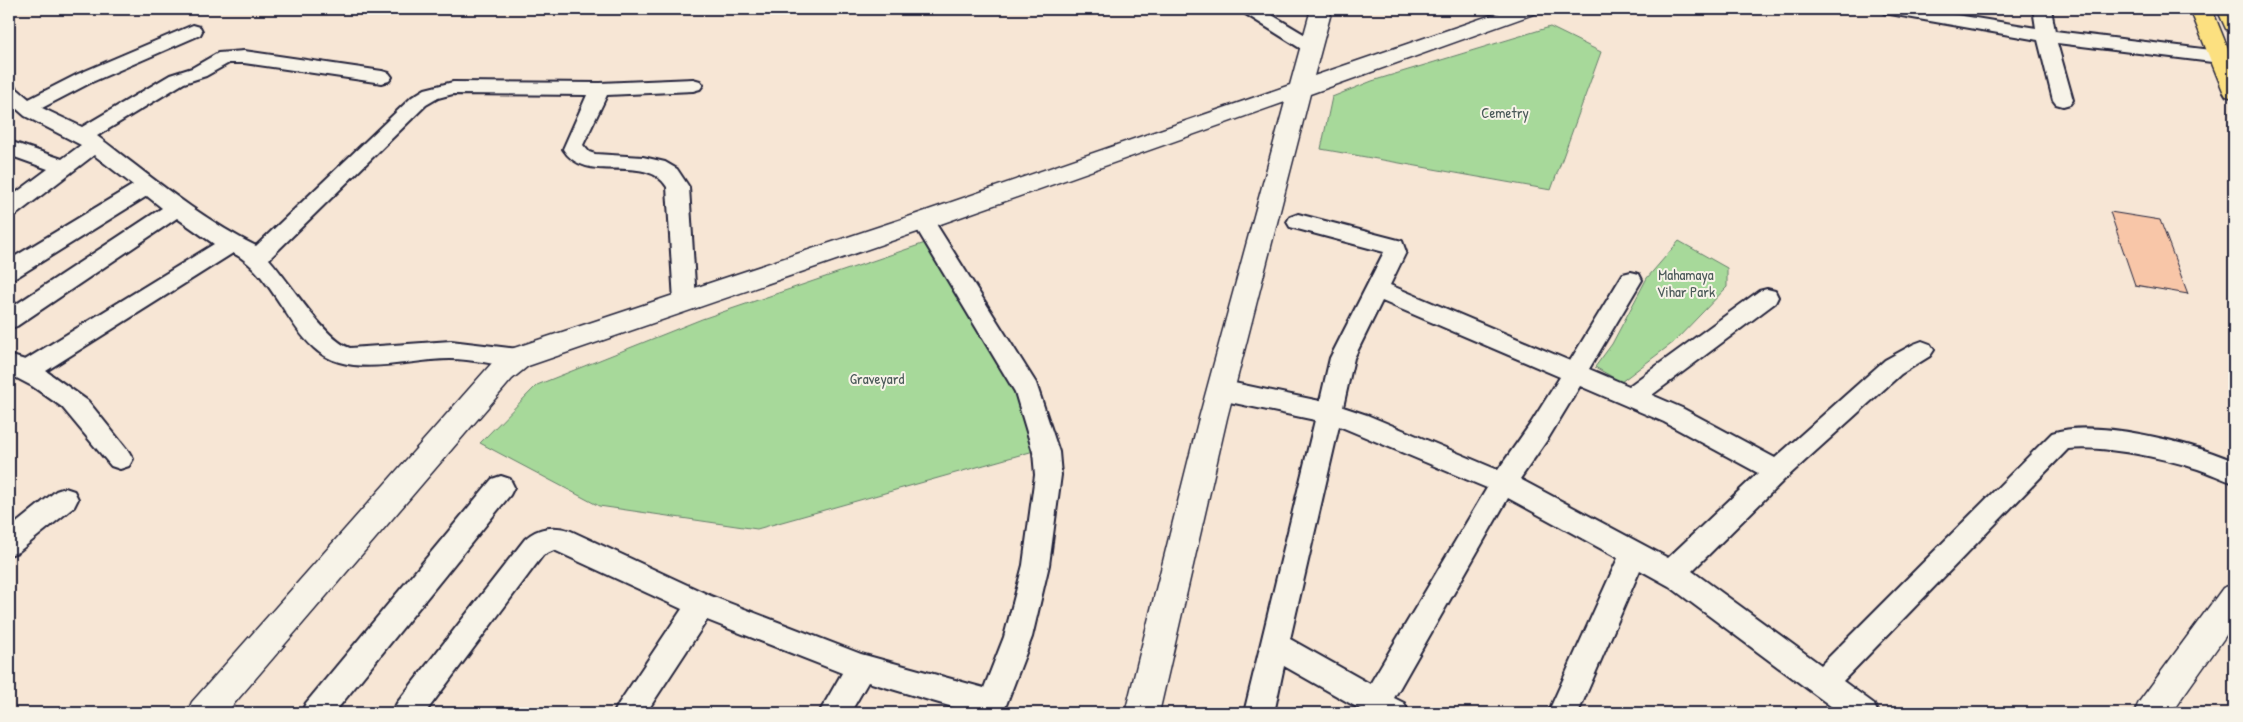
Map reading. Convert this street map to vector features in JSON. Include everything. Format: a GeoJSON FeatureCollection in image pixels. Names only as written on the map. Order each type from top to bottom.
{"type":"FeatureCollection","features":[{"type":"Feature","properties":{"kind":"highway"},"geometry":{"type":"LineString","coordinates":[[2201,9],[2234,91]]}},
{"type":"Feature","properties":{"kind":"highway"},"geometry":{"type":"LineString","coordinates":[[2228,9],[2234,24]]}},
{"type":"Feature","properties":{"kind":"street"},"geometry":{"type":"LineString","coordinates":[[1250,9],[1310,46]]}},
{"type":"Feature","properties":{"kind":"street"},"geometry":{"type":"LineString","coordinates":[[1142,713],[1220,390],[1298,89],[1321,9]]}},
{"type":"Feature","properties":{"kind":"street"},"geometry":{"type":"LineString","coordinates":[[204,713],[502,371],[518,358],[923,221],[1529,9]]}},
{"type":"Feature","properties":{"kind":"street"},"geometry":{"type":"LineString","coordinates":[[1890,9],[2046,36],[2220,57]]}},
{"type":"Feature","properties":{"kind":"street"},"geometry":{"type":"LineString","coordinates":[[2042,9],[2046,36],[2063,100]]}},
{"type":"Feature","properties":{"kind":"street"},"geometry":{"type":"LineString","coordinates":[[27,108],[85,78],[193,31]]}},
{"type":"Feature","properties":{"kind":"street"},"geometry":{"type":"LineString","coordinates":[[9,209],[63,167],[89,140],[168,84],[199,72],[225,57],[244,57],[382,78]]}},
{"type":"Feature","properties":{"kind":"street"},"geometry":{"type":"LineString","coordinates":[[257,258],[424,97],[453,88],[600,89],[693,85]]}},
{"type":"Feature","properties":{"kind":"street"},"geometry":{"type":"LineString","coordinates":[[600,89],[573,145],[573,149],[582,158],[664,168],[671,173],[678,187],[685,301]]}},
{"type":"Feature","properties":{"kind":"street"},"geometry":{"type":"LineString","coordinates":[[9,92],[27,108],[89,140],[177,208],[257,258],[321,341],[343,356],[382,356],[451,350],[518,358]]}},
{"type":"Feature","properties":{"kind":"street"},"geometry":{"type":"LineString","coordinates":[[9,148],[63,167]]}},
{"type":"Feature","properties":{"kind":"street"},"geometry":{"type":"LineString","coordinates":[[9,271],[149,185]]}},
{"type":"Feature","properties":{"kind":"street"},"geometry":{"type":"LineString","coordinates":[[9,320],[177,208]]}},
{"type":"Feature","properties":{"kind":"street"},"geometry":{"type":"LineString","coordinates":[[407,713],[534,547],[546,539],[562,539],[701,605],[861,667],[990,709],[1018,637],[1036,565],[1048,475],[1046,452],[1027,390],[923,221]]}},
{"type":"Feature","properties":{"kind":"street"},"geometry":{"type":"LineString","coordinates":[[1259,713],[1342,358],[1395,252],[1394,247],[1298,222]]}},
{"type":"Feature","properties":{"kind":"street"},"geometry":{"type":"LineString","coordinates":[[18,367],[232,243]]}},
{"type":"Feature","properties":{"kind":"street"},"geometry":{"type":"LineString","coordinates":[[1276,646],[1385,708],[1503,483],[1540,430],[1631,280]]}},
{"type":"Feature","properties":{"kind":"street"},"geometry":{"type":"LineString","coordinates":[[1377,289],[1632,396],[1777,470]]}},
{"type":"Feature","properties":{"kind":"street"},"geometry":{"type":"LineString","coordinates":[[1632,396],[1767,297]]}},
{"type":"Feature","properties":{"kind":"street"},"geometry":{"type":"LineString","coordinates":[[1672,573],[1777,470],[1893,367],[1922,350]]}},
{"type":"Feature","properties":{"kind":"street"},"geometry":{"type":"LineString","coordinates":[[18,367],[40,378],[85,415],[100,439],[120,459]]}},
{"type":"Feature","properties":{"kind":"street"},"geometry":{"type":"LineString","coordinates":[[1220,390],[1358,422],[1503,483],[1672,573],[1863,713]]}},
{"type":"Feature","properties":{"kind":"street"},"geometry":{"type":"LineString","coordinates":[[1823,682],[2060,440],[2068,438],[2102,440],[2185,455],[2209,461],[2234,472]]}},
{"type":"Feature","properties":{"kind":"street"},"geometry":{"type":"LineString","coordinates":[[316,713],[502,487]]}},
{"type":"Feature","properties":{"kind":"street"},"geometry":{"type":"LineString","coordinates":[[9,544],[65,499]]}},
{"type":"Feature","properties":{"kind":"street"},"geometry":{"type":"LineString","coordinates":[[1563,713],[1634,553]]}},
{"type":"Feature","properties":{"kind":"street"},"geometry":{"type":"LineString","coordinates":[[2151,713],[2234,598]]}},
{"type":"Feature","properties":{"kind":"street"},"geometry":{"type":"LineString","coordinates":[[630,713],[701,605]]}},
{"type":"Feature","properties":{"kind":"street"},"geometry":{"type":"LineString","coordinates":[[834,713],[861,667]]}},
{"type":"Feature","properties":{"kind":"green space","name":"Cemetry"},"geometry":{"type":"Polygon","coordinates":[[[1550,27],[1601,52],[1551,190],[1321,149],[1332,97],[1372,81],[1550,27]]]}},
{"type":"Feature","properties":{"kind":"green space","name":"Graveyard"},"geometry":{"type":"Polygon","coordinates":[[[931,241],[1048,447],[757,529],[599,506],[480,443],[537,385],[702,319],[931,241]]]}},
{"type":"Feature","properties":{"kind":"green space","name":"Mahamaya Vihar Park"},"geometry":{"type":"Polygon","coordinates":[[[1679,241],[1727,268],[1727,287],[1674,342],[1621,382],[1595,367],[1612,344],[1647,278],[1679,241]]]}},
{"type":"Feature","properties":{"kind":"building"},"geometry":{"type":"Polygon","coordinates":[[[2110,212],[2160,220],[2188,294],[2135,285],[2110,212]]]}}]}
